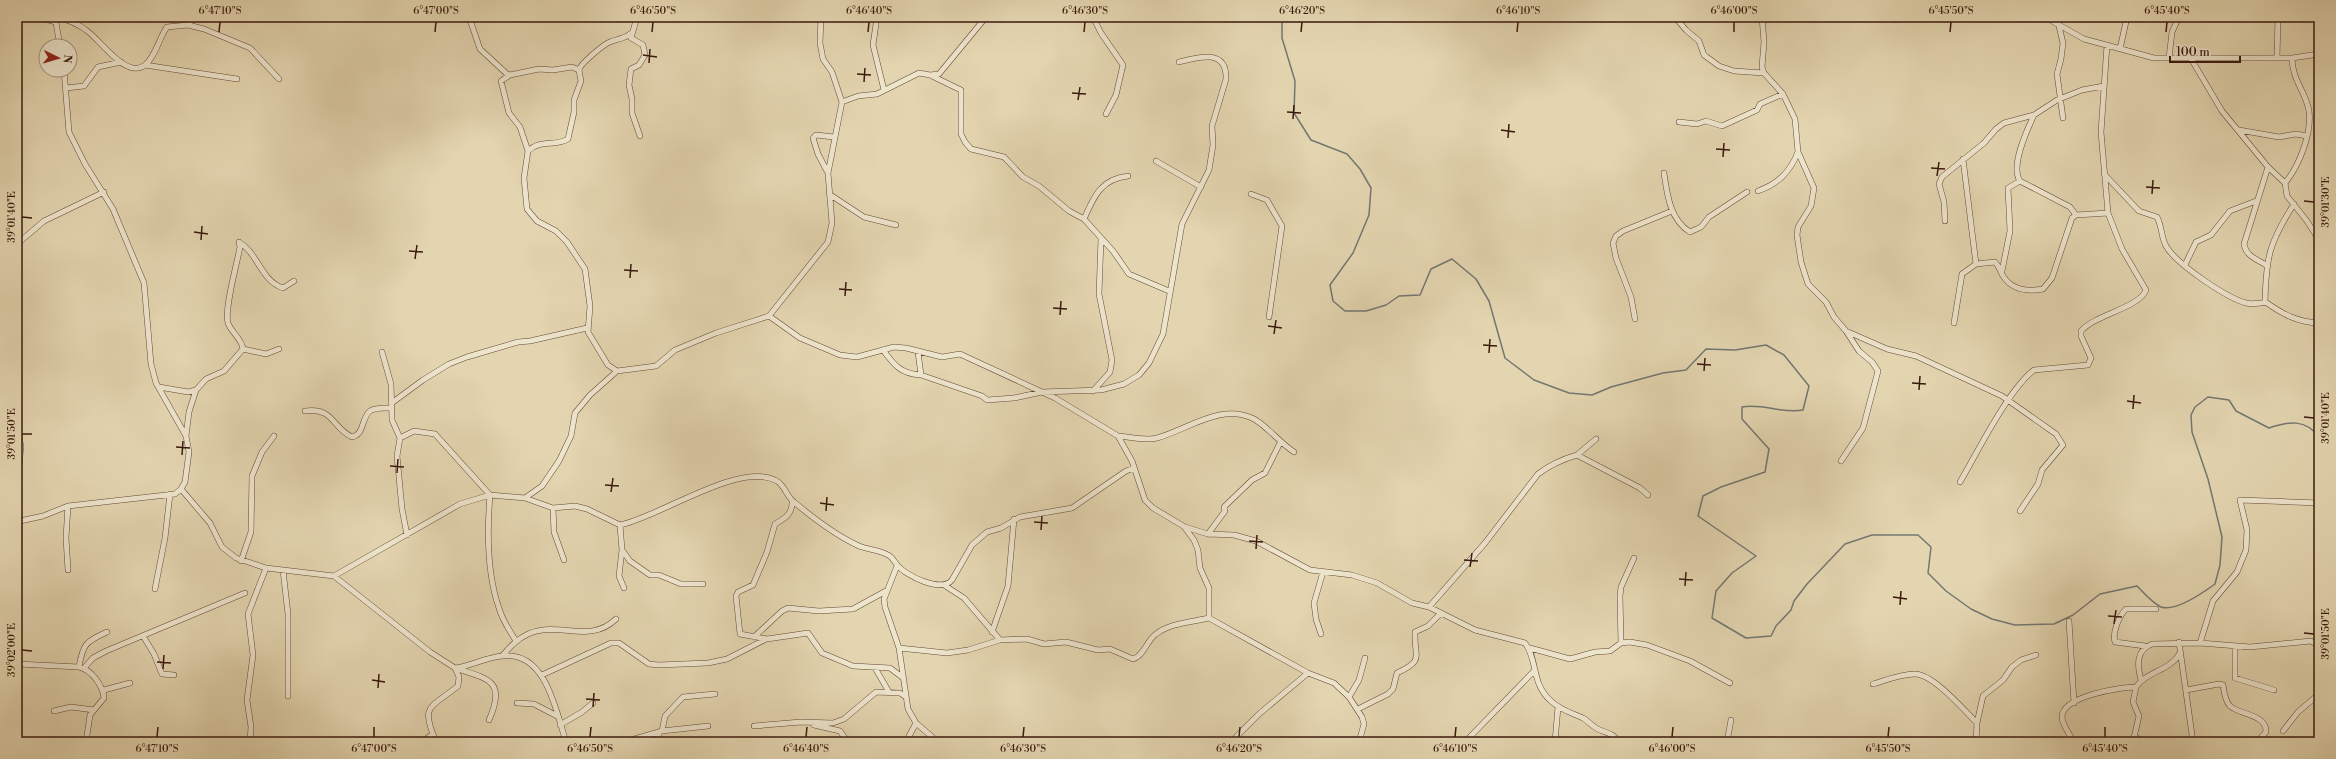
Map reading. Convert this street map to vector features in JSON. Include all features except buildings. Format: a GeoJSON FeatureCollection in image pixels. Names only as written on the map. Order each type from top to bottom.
{"type":"FeatureCollection","features":[{"type":"Feature","properties":{"kind":"street"},"geometry":{"type":"LineString","coordinates":[[38,17],[72,21],[88,30],[121,62],[134,68],[145,66],[237,79]]}},
{"type":"Feature","properties":{"kind":"street"},"geometry":{"type":"LineString","coordinates":[[188,26],[194,17]]}},
{"type":"Feature","properties":{"kind":"street"},"geometry":{"type":"LineString","coordinates":[[469,17],[480,49],[510,75]]}},
{"type":"Feature","properties":{"kind":"street"},"geometry":{"type":"LineString","coordinates":[[617,371],[608,364],[590,339],[587,328],[590,306],[584,269],[567,242],[550,227],[537,221],[527,209],[524,178],[528,151],[520,127],[509,113],[501,81],[510,75],[539,69],[554,70],[569,67],[594,56],[607,43],[625,38],[630,34],[637,17]]}},
{"type":"Feature","properties":{"kind":"street"},"geometry":{"type":"LineString","coordinates":[[525,498],[542,486],[552,473],[570,436],[576,413],[600,385],[617,371],[656,366],[676,350],[716,333],[769,316],[828,242],[832,223],[828,173],[842,102],[832,72],[823,59],[820,43],[821,17]]}},
{"type":"Feature","properties":{"kind":"street"},"geometry":{"type":"LineString","coordinates":[[877,17],[872,45],[884,90]]}},
{"type":"Feature","properties":{"kind":"street"},"geometry":{"type":"LineString","coordinates":[[842,102],[858,96],[871,96],[918,73],[930,75],[939,74],[986,17]]}},
{"type":"Feature","properties":{"kind":"street"},"geometry":{"type":"LineString","coordinates":[[1093,17],[1100,33],[1123,65],[1116,95],[1106,114]]}},
{"type":"Feature","properties":{"kind":"street"},"geometry":{"type":"LineString","coordinates":[[1675,17],[1686,30],[1700,41],[1704,55],[1719,66],[1734,71],[1764,73]]}},
{"type":"Feature","properties":{"kind":"street"},"geometry":{"type":"LineString","coordinates":[[1762,17],[1764,42],[1762,67],[1764,73],[1784,94],[1795,119],[1798,152],[1814,188],[1811,206],[1798,227],[1796,237],[1801,262],[1808,284],[1823,298],[1834,317],[1846,331],[1859,351],[1872,362],[1878,371],[1863,428],[1841,460]]}},
{"type":"Feature","properties":{"kind":"street"},"geometry":{"type":"LineString","coordinates":[[2045,17],[2084,39],[2154,58],[2292,58],[2319,54]]}},
{"type":"Feature","properties":{"kind":"street"},"geometry":{"type":"LineString","coordinates":[[2120,49],[2127,17]]}},
{"type":"Feature","properties":{"kind":"street"},"geometry":{"type":"LineString","coordinates":[[2169,58],[2172,32],[2179,17]]}},
{"type":"Feature","properties":{"kind":"street"},"geometry":{"type":"LineString","coordinates":[[2277,58],[2278,17]]}},
{"type":"Feature","properties":{"kind":"street"},"geometry":{"type":"LineString","coordinates":[[57,19],[59,38]]}},
{"type":"Feature","properties":{"kind":"street"},"geometry":{"type":"LineString","coordinates":[[145,66],[167,27],[188,26],[204,29],[250,48],[279,79]]}},
{"type":"Feature","properties":{"kind":"street"},"geometry":{"type":"LineString","coordinates":[[2059,26],[2063,43],[2061,59],[2056,74],[2063,118]]}},
{"type":"Feature","properties":{"kind":"street"},"geometry":{"type":"LineString","coordinates":[[630,34],[633,40],[643,45],[645,51],[641,62],[631,69],[629,85],[632,99],[632,112],[640,136]]}},
{"type":"Feature","properties":{"kind":"street"},"geometry":{"type":"LineString","coordinates":[[1960,482],[2009,400],[2027,375],[2034,370],[2088,365],[2091,358],[2081,336],[2081,331],[2100,317],[2139,299],[2144,295],[2146,290],[2131,268],[2122,250],[2108,213],[2101,132],[2107,45]]}},
{"type":"Feature","properties":{"kind":"street"},"geometry":{"type":"LineString","coordinates":[[883,350],[897,368],[910,374],[921,375],[982,396],[987,400],[1014,398],[1042,392],[1093,391],[1124,384],[1139,375],[1149,363],[1163,334],[1169,291],[1182,224],[1209,170],[1213,145],[1212,126],[1223,94],[1227,71],[1223,62],[1214,58],[1199,57],[1179,62]]}},
{"type":"Feature","properties":{"kind":"street"},"geometry":{"type":"LineString","coordinates":[[2190,57],[2214,100],[2268,167],[2285,183],[2287,196],[2319,240]]}},
{"type":"Feature","properties":{"kind":"street"},"geometry":{"type":"LineString","coordinates":[[2285,183],[2295,168],[2306,136],[2309,111],[2296,81],[2292,58]]}},
{"type":"Feature","properties":{"kind":"street"},"geometry":{"type":"LineString","coordinates":[[528,151],[539,143],[558,143],[568,139],[574,112],[574,100],[581,81],[579,70],[583,61]]}},
{"type":"Feature","properties":{"kind":"street"},"geometry":{"type":"LineString","coordinates":[[66,88],[84,86],[98,67],[121,62]]}},
{"type":"Feature","properties":{"kind":"street"},"geometry":{"type":"LineString","coordinates":[[569,67],[579,70]]}},
{"type":"Feature","properties":{"kind":"street"},"geometry":{"type":"LineString","coordinates":[[930,75],[961,90],[961,134],[971,149],[1004,156],[1023,177],[1039,186],[1069,211],[1084,219],[1129,274],[1169,291]]}},
{"type":"Feature","properties":{"kind":"street"},"geometry":{"type":"LineString","coordinates":[[65,78],[69,132],[85,164],[104,192],[144,283],[148,347],[151,364],[159,387],[186,436]]}},
{"type":"Feature","properties":{"kind":"street"},"geometry":{"type":"LineString","coordinates":[[1946,221],[1944,202],[1939,184],[1942,177],[1984,143],[2004,122],[2034,115],[2046,105],[2082,90],[2104,86]]}},
{"type":"Feature","properties":{"kind":"street"},"geometry":{"type":"LineString","coordinates":[[1679,122],[1696,124],[1706,121],[1722,126],[1757,110],[1760,104],[1784,94]]}},
{"type":"Feature","properties":{"kind":"street"},"geometry":{"type":"LineString","coordinates":[[2034,115],[2021,146],[2016,170],[2020,181],[2070,207],[2076,215]]}},
{"type":"Feature","properties":{"kind":"street"},"geometry":{"type":"LineString","coordinates":[[2239,130],[2279,136],[2296,134],[2306,136]]}},
{"type":"Feature","properties":{"kind":"street"},"geometry":{"type":"LineString","coordinates":[[828,173],[818,154],[813,138],[820,134],[834,137]]}},
{"type":"Feature","properties":{"kind":"street"},"geometry":{"type":"LineString","coordinates":[[1758,191],[1772,186],[1783,178],[1798,152]]}},
{"type":"Feature","properties":{"kind":"street"},"geometry":{"type":"LineString","coordinates":[[1963,159],[1976,264]]}},
{"type":"Feature","properties":{"kind":"street"},"geometry":{"type":"LineString","coordinates":[[1156,161],[1201,187]]}},
{"type":"Feature","properties":{"kind":"street"},"geometry":{"type":"LineString","coordinates":[[2266,265],[2245,250],[2245,238],[2256,200],[2268,167]]}},
{"type":"Feature","properties":{"kind":"street"},"geometry":{"type":"LineString","coordinates":[[1664,173],[1672,211],[1685,229],[1694,232],[1709,217],[1747,192]]}},
{"type":"Feature","properties":{"kind":"street"},"geometry":{"type":"LineString","coordinates":[[2104,174],[2140,211],[2157,217],[2167,247],[2185,265],[2226,295],[2246,303],[2257,305],[2265,303],[2282,314],[2298,320],[2319,322]]}},
{"type":"Feature","properties":{"kind":"street"},"geometry":{"type":"LineString","coordinates":[[1084,219],[1102,185],[1109,181],[1128,176]]}},
{"type":"Feature","properties":{"kind":"street"},"geometry":{"type":"LineString","coordinates":[[2002,274],[2010,231],[2008,188],[2020,181]]}},
{"type":"Feature","properties":{"kind":"street"},"geometry":{"type":"LineString","coordinates":[[17,244],[44,221],[104,192]]}},
{"type":"Feature","properties":{"kind":"street"},"geometry":{"type":"LineString","coordinates":[[829,194],[864,217],[896,225]]}},
{"type":"Feature","properties":{"kind":"street"},"geometry":{"type":"LineString","coordinates":[[1251,194],[1267,200],[1282,226],[1269,317]]}},
{"type":"Feature","properties":{"kind":"street"},"geometry":{"type":"LineString","coordinates":[[2185,265],[2196,242],[2211,235],[2230,211],[2256,200]]}},
{"type":"Feature","properties":{"kind":"street"},"geometry":{"type":"LineString","coordinates":[[2265,303],[2266,265],[2275,235],[2294,204]]}},
{"type":"Feature","properties":{"kind":"street"},"geometry":{"type":"LineString","coordinates":[[1635,319],[1631,297],[1616,258],[1613,243],[1616,236],[1623,231],[1672,211]]}},
{"type":"Feature","properties":{"kind":"street"},"geometry":{"type":"LineString","coordinates":[[1954,323],[1962,274],[1976,264],[1995,262],[2007,282],[2021,290],[2036,290],[2048,286],[2052,278],[2069,224],[2076,215],[2108,213]]}},
{"type":"Feature","properties":{"kind":"street"},"geometry":{"type":"LineString","coordinates":[[1093,391],[1110,372],[1112,360],[1099,294],[1101,239]]}},
{"type":"Feature","properties":{"kind":"street"},"geometry":{"type":"LineString","coordinates":[[279,349],[266,354],[243,349],[229,324],[227,308],[232,293],[239,242],[248,247],[275,285],[283,288],[294,281]]}},
{"type":"Feature","properties":{"kind":"street"},"geometry":{"type":"LineString","coordinates":[[769,316],[800,338],[840,355],[857,357],[883,350],[899,348],[942,357],[960,354],[1068,405],[1118,436],[1144,439],[1157,438],[1215,416],[1235,413],[1255,419],[1280,443],[1294,452]]}},
{"type":"Feature","properties":{"kind":"street"},"geometry":{"type":"LineString","coordinates":[[393,402],[423,380],[461,359],[518,342],[530,341],[587,328]]}},
{"type":"Feature","properties":{"kind":"street"},"geometry":{"type":"LineString","coordinates":[[1846,331],[1887,348],[1916,356],[2009,400],[2056,434],[2063,445],[2042,470],[2038,484],[2020,511]]}},
{"type":"Feature","properties":{"kind":"street"},"geometry":{"type":"LineString","coordinates":[[18,519],[43,516],[68,506],[175,494],[181,489],[185,482],[188,452],[186,436],[189,412],[196,390],[206,379],[224,371],[243,349]]}},
{"type":"Feature","properties":{"kind":"street"},"geometry":{"type":"LineString","coordinates":[[382,352],[391,384],[393,402],[392,420],[400,438],[397,456],[402,509],[407,535]]}},
{"type":"Feature","properties":{"kind":"street"},"geometry":{"type":"LineString","coordinates":[[918,352],[921,375]]}},
{"type":"Feature","properties":{"kind":"street"},"geometry":{"type":"LineString","coordinates":[[159,387],[188,392],[196,390]]}},
{"type":"Feature","properties":{"kind":"street"},"geometry":{"type":"LineString","coordinates":[[305,411],[315,410],[325,412],[352,437],[361,430],[368,413],[371,410],[392,408]]}},
{"type":"Feature","properties":{"kind":"street"},"geometry":{"type":"LineString","coordinates":[[17,429],[21,446],[17,487]]}},
{"type":"Feature","properties":{"kind":"street"},"geometry":{"type":"LineString","coordinates":[[400,438],[414,432],[435,434],[490,495],[490,561],[494,588],[499,609],[516,641]]}},
{"type":"Feature","properties":{"kind":"street"},"geometry":{"type":"LineString","coordinates":[[241,561],[251,532],[252,476],[262,452],[274,436]]}},
{"type":"Feature","properties":{"kind":"street"},"geometry":{"type":"LineString","coordinates":[[1118,436],[1134,468],[1142,494],[1149,504],[1185,527],[1208,534],[1234,535],[1256,541],[1304,567],[1323,572],[1352,575],[1377,584],[1412,603],[1429,607],[1440,614],[1475,630],[1525,643],[1530,648],[1570,659],[1595,652],[1610,651],[1621,643],[1630,642],[1647,645],[1690,661],[1730,683]]}},
{"type":"Feature","properties":{"kind":"street"},"geometry":{"type":"LineString","coordinates":[[1429,607],[1485,543],[1538,474],[1556,463],[1577,455],[1596,439]]}},
{"type":"Feature","properties":{"kind":"street"},"geometry":{"type":"LineString","coordinates":[[1208,534],[1225,511],[1224,507],[1230,499],[1252,480],[1265,473],[1280,443]]}},
{"type":"Feature","properties":{"kind":"street"},"geometry":{"type":"LineString","coordinates":[[1577,455],[1640,488],[1648,495]]}},
{"type":"Feature","properties":{"kind":"street"},"geometry":{"type":"LineString","coordinates":[[944,585],[949,584],[952,580],[972,545],[987,532],[1001,528],[1014,519],[1072,508],[1126,471],[1134,468]]}},
{"type":"Feature","properties":{"kind":"street"},"geometry":{"type":"LineString","coordinates":[[334,576],[460,504],[490,495],[525,498],[553,508],[575,506],[587,509],[620,525],[683,501],[701,491],[742,478],[760,476],[776,481],[786,491],[792,501],[857,545],[888,554],[898,566],[920,581],[944,585],[964,598],[1000,640]]}},
{"type":"Feature","properties":{"kind":"street"},"geometry":{"type":"LineString","coordinates":[[181,489],[210,523],[222,547],[241,561],[266,568],[334,576],[430,652],[455,668],[485,678],[494,686],[496,703],[489,720]]}},
{"type":"Feature","properties":{"kind":"street"},"geometry":{"type":"LineString","coordinates":[[155,589],[165,538],[170,494]]}},
{"type":"Feature","properties":{"kind":"street"},"geometry":{"type":"LineString","coordinates":[[2200,643],[2213,602],[2237,572],[2246,550],[2247,530],[2240,500],[2319,503]]}},
{"type":"Feature","properties":{"kind":"street"},"geometry":{"type":"LineString","coordinates":[[792,501],[791,510],[784,520],[775,524],[767,552],[753,585],[738,592],[736,596],[740,634],[767,639],[808,633],[822,652],[853,666],[890,668],[902,677]]}},
{"type":"Feature","properties":{"kind":"street"},"geometry":{"type":"LineString","coordinates":[[68,506],[66,538],[68,570]]}},
{"type":"Feature","properties":{"kind":"street"},"geometry":{"type":"LineString","coordinates":[[553,508],[554,532],[564,560]]}},
{"type":"Feature","properties":{"kind":"street"},"geometry":{"type":"LineString","coordinates":[[17,511],[17,528]]}},
{"type":"Feature","properties":{"kind":"street"},"geometry":{"type":"LineString","coordinates":[[992,632],[1008,586],[1014,519]]}},
{"type":"Feature","properties":{"kind":"street"},"geometry":{"type":"LineString","coordinates":[[620,525],[622,550],[620,576],[621,584],[624,588]]}},
{"type":"Feature","properties":{"kind":"street"},"geometry":{"type":"LineString","coordinates":[[1185,527],[1194,540],[1198,550],[1200,568],[1209,588],[1209,618]]}},
{"type":"Feature","properties":{"kind":"street"},"geometry":{"type":"LineString","coordinates":[[622,550],[630,561],[650,575],[659,575],[682,584],[703,584]]}},
{"type":"Feature","properties":{"kind":"street"},"geometry":{"type":"LineString","coordinates":[[1621,643],[1620,591],[1634,558]]}},
{"type":"Feature","properties":{"kind":"street"},"geometry":{"type":"LineString","coordinates":[[898,566],[886,591],[885,607],[899,648],[902,677],[908,709],[916,723],[938,742]]}},
{"type":"Feature","properties":{"kind":"street"},"geometry":{"type":"LineString","coordinates":[[250,742],[251,727],[247,700],[253,655],[248,614],[266,568]]}},
{"type":"Feature","properties":{"kind":"street"},"geometry":{"type":"LineString","coordinates":[[283,570],[288,614],[288,696]]}},
{"type":"Feature","properties":{"kind":"street"},"geometry":{"type":"LineString","coordinates":[[1321,634],[1316,619],[1314,603],[1323,572]]}},
{"type":"Feature","properties":{"kind":"street"},"geometry":{"type":"LineString","coordinates":[[754,637],[782,611],[788,608],[819,611],[853,609],[886,591]]}},
{"type":"Feature","properties":{"kind":"street"},"geometry":{"type":"LineString","coordinates":[[81,668],[93,658],[106,651],[244,593]]}},
{"type":"Feature","properties":{"kind":"street"},"geometry":{"type":"LineString","coordinates":[[2156,610],[2126,609],[2118,623],[2114,638],[2116,642],[2145,646],[2161,642],[2235,646],[2270,646],[2311,641],[2319,646]]}},
{"type":"Feature","properties":{"kind":"street"},"geometry":{"type":"LineString","coordinates":[[1358,709],[1388,694],[1393,689],[1397,673],[1412,666],[1416,661],[1415,632],[1428,626],[1440,614]]}},
{"type":"Feature","properties":{"kind":"street"},"geometry":{"type":"LineString","coordinates":[[899,648],[947,653],[968,650],[1000,640],[1027,639],[1044,644],[1071,643],[1091,649],[1114,650],[1133,659],[1139,656],[1156,634],[1182,623],[1209,618],[1308,673],[1334,683],[1349,697],[1358,709],[1364,724],[1359,742]]}},
{"type":"Feature","properties":{"kind":"street"},"geometry":{"type":"LineString","coordinates":[[502,656],[516,641],[529,633],[557,628],[595,632],[609,626],[616,619]]}},
{"type":"Feature","properties":{"kind":"street"},"geometry":{"type":"LineString","coordinates":[[2069,621],[2074,703]]}},
{"type":"Feature","properties":{"kind":"street"},"geometry":{"type":"LineString","coordinates":[[81,668],[84,646],[88,641],[107,632]]}},
{"type":"Feature","properties":{"kind":"street"},"geometry":{"type":"LineString","coordinates":[[143,636],[154,654],[162,674],[174,675]]}},
{"type":"Feature","properties":{"kind":"street"},"geometry":{"type":"LineString","coordinates":[[542,675],[611,643],[619,644],[649,664],[658,665],[708,663],[727,659],[767,639]]}},
{"type":"Feature","properties":{"kind":"street"},"geometry":{"type":"LineString","coordinates":[[2178,642],[2193,742]]}},
{"type":"Feature","properties":{"kind":"street"},"geometry":{"type":"LineString","coordinates":[[2141,680],[2138,658],[2145,646]]}},
{"type":"Feature","properties":{"kind":"street"},"geometry":{"type":"LineString","coordinates":[[2235,646],[2235,678],[2274,690]]}},
{"type":"Feature","properties":{"kind":"street"},"geometry":{"type":"LineString","coordinates":[[1530,648],[1534,671],[1544,694],[1558,707],[1585,719],[1597,728],[1613,734],[1619,742]]}},
{"type":"Feature","properties":{"kind":"street"},"geometry":{"type":"LineString","coordinates":[[2145,742],[2134,739],[2139,716],[2133,702],[2136,687],[2141,680],[2171,664],[2180,653]]}},
{"type":"Feature","properties":{"kind":"street"},"geometry":{"type":"LineString","coordinates":[[1976,742],[1977,723],[1983,696],[2003,680],[2012,667],[2021,660],[2036,655]]}},
{"type":"Feature","properties":{"kind":"street"},"geometry":{"type":"LineString","coordinates":[[455,668],[502,656],[524,658],[542,675],[566,742]]}},
{"type":"Feature","properties":{"kind":"street"},"geometry":{"type":"LineString","coordinates":[[1349,697],[1359,680],[1365,658]]}},
{"type":"Feature","properties":{"kind":"street"},"geometry":{"type":"LineString","coordinates":[[17,664],[81,668],[104,690],[104,698],[94,710],[88,724],[86,742]]}},
{"type":"Feature","properties":{"kind":"street"},"geometry":{"type":"LineString","coordinates":[[436,742],[428,722],[428,712],[433,704],[458,686],[459,677],[455,668]]}},
{"type":"Feature","properties":{"kind":"street"},"geometry":{"type":"LineString","coordinates":[[876,668],[889,692]]}},
{"type":"Feature","properties":{"kind":"street"},"geometry":{"type":"LineString","coordinates":[[1465,742],[1534,671]]}},
{"type":"Feature","properties":{"kind":"street"},"geometry":{"type":"LineString","coordinates":[[1231,742],[1259,714],[1308,673]]}},
{"type":"Feature","properties":{"kind":"street"},"geometry":{"type":"LineString","coordinates":[[1873,684],[1907,674],[1924,676],[1933,681],[1977,723]]}},
{"type":"Feature","properties":{"kind":"street"},"geometry":{"type":"LineString","coordinates":[[104,690],[130,683]]}},
{"type":"Feature","properties":{"kind":"street"},"geometry":{"type":"LineString","coordinates":[[2186,690],[2219,684],[2223,686],[2226,700],[2231,707],[2254,716],[2265,726],[2266,732],[2257,742]]}},
{"type":"Feature","properties":{"kind":"street"},"geometry":{"type":"LineString","coordinates":[[2074,742],[2062,715],[2074,703],[2114,688],[2136,687]]}},
{"type":"Feature","properties":{"kind":"street"},"geometry":{"type":"LineString","coordinates":[[754,726],[801,722],[834,723],[844,719],[876,692],[900,693],[906,697]]}},
{"type":"Feature","properties":{"kind":"street"},"geometry":{"type":"LineString","coordinates":[[659,742],[660,731],[665,716],[683,697],[715,694]]}},
{"type":"Feature","properties":{"kind":"street"},"geometry":{"type":"LineString","coordinates":[[2283,732],[2298,712],[2319,694]]}},
{"type":"Feature","properties":{"kind":"street"},"geometry":{"type":"LineString","coordinates":[[517,703],[534,704],[557,716]]}},
{"type":"Feature","properties":{"kind":"street"},"geometry":{"type":"LineString","coordinates":[[560,724],[582,712],[593,703]]}},
{"type":"Feature","properties":{"kind":"street"},"geometry":{"type":"LineString","coordinates":[[54,711],[71,707],[94,710]]}},
{"type":"Feature","properties":{"kind":"street"},"geometry":{"type":"LineString","coordinates":[[1555,742],[1558,707]]}},
{"type":"Feature","properties":{"kind":"street"},"geometry":{"type":"LineString","coordinates":[[1727,742],[1731,720]]}},
{"type":"Feature","properties":{"kind":"street"},"geometry":{"type":"LineString","coordinates":[[801,722],[840,731],[848,742]]}},
{"type":"Feature","properties":{"kind":"street"},"geometry":{"type":"LineString","coordinates":[[906,742],[916,723]]}},
{"type":"Feature","properties":{"kind":"street"},"geometry":{"type":"LineString","coordinates":[[624,742],[660,731],[708,726]]}},
{"type":"Feature","properties":{"kind":"street"},"geometry":{"type":"LineString","coordinates":[[422,742],[433,734]]}},
{"type":"Feature","properties":{"kind":"waterway"},"geometry":{"type":"LineString","coordinates":[[1282,17],[1282,38],[1295,81],[1294,113],[1311,140],[1347,154],[1360,169],[1371,188],[1369,215],[1353,253],[1330,285],[1333,301],[1345,311],[1366,311],[1386,305],[1399,296],[1420,295],[1431,269],[1452,259],[1476,279],[1489,301],[1505,358],[1534,380],[1569,393],[1592,395],[1611,387],[1663,373],[1686,370],[1706,349],[1735,350],[1766,345],[1784,355],[1809,386],[1803,410],[1788,411],[1757,406],[1742,407],[1742,419],[1769,449],[1765,472],[1721,487],[1703,496],[1698,516],[1756,556],[1732,573],[1716,591],[1712,618],[1746,638],[1771,636],[1776,626],[1791,610],[1794,601],[1807,584],[1845,544],[1872,535],[1918,535],[1931,547],[1928,573],[1946,591],[1971,609],[1992,619],[2015,625],[2054,624],[2073,615],[2100,594],[2137,586],[2151,600],[2161,607],[2174,607],[2197,596],[2215,584],[2220,565],[2222,537],[2208,479],[2192,432],[2191,415],[2195,407],[2208,397],[2229,400],[2236,411],[2269,428],[2290,423],[2302,424],[2314,431],[2319,437]]}}]}
